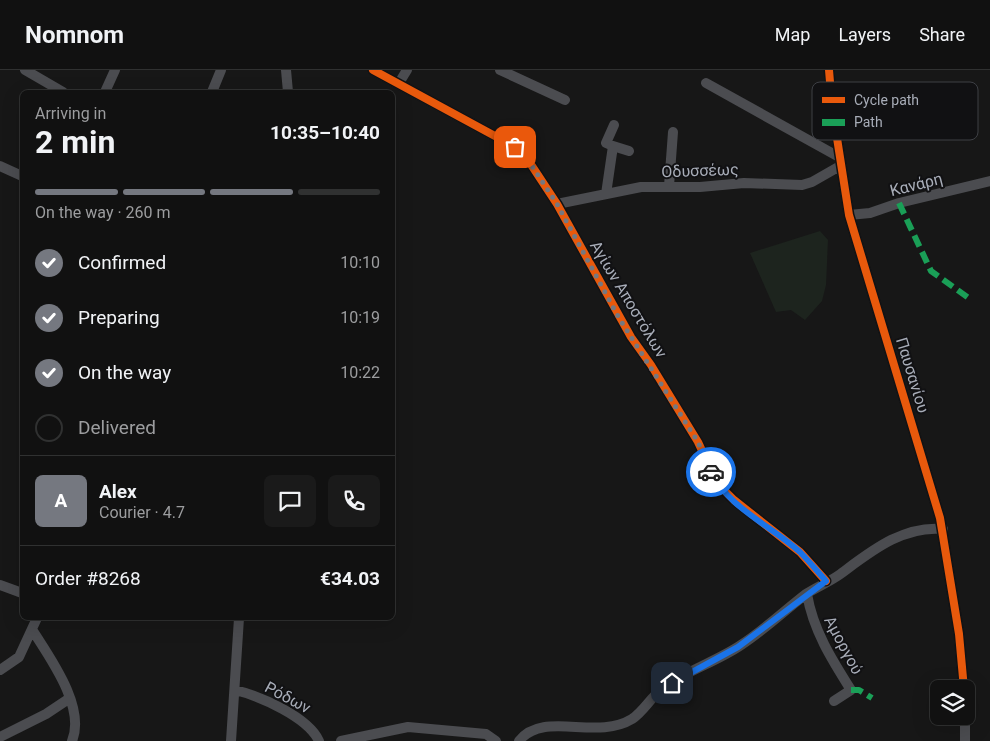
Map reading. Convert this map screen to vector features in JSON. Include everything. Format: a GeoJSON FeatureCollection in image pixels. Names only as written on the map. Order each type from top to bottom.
{"type":"FeatureCollection","features":[{"type":"Feature","properties":{"kind":"street"},"geometry":{"type":"LineString","coordinates":[[25,70],[60,90]]}},
{"type":"Feature","properties":{"kind":"street"},"geometry":{"type":"LineString","coordinates":[[106,90],[115,70]]}},
{"type":"Feature","properties":{"kind":"street"},"geometry":{"type":"LineString","coordinates":[[213,90],[221,70]]}},
{"type":"Feature","properties":{"kind":"street"},"geometry":{"type":"LineString","coordinates":[[286,70],[288,90]]}},
{"type":"Feature","properties":{"kind":"street","name":"Αγίων Αποστόλων"},"geometry":{"type":"LineString","coordinates":[[373,70],[515,147],[530,163],[557,204],[623,324],[651,365],[698,442],[717,483],[734,500],[800,552],[826,581]]}},
{"type":"Feature","properties":{"kind":"street"},"geometry":{"type":"LineString","coordinates":[[399,83],[407,70]]}},
{"type":"Feature","properties":{"kind":"street"},"geometry":{"type":"LineString","coordinates":[[500,70],[565,100]]}},
{"type":"Feature","properties":{"kind":"street"},"geometry":{"type":"LineString","coordinates":[[706,83],[840,161]]}},
{"type":"Feature","properties":{"kind":"street"},"geometry":{"type":"LineString","coordinates":[[614,125],[606,144],[629,151]]}},
{"type":"Feature","properties":{"kind":"street"},"geometry":{"type":"LineString","coordinates":[[669,186],[673,132]]}},
{"type":"Feature","properties":{"kind":"street","name":"Παυσανίου"},"geometry":{"type":"LineString","coordinates":[[837,140],[849,215],[917,436],[943,529],[959,634],[963,680]]}},
{"type":"Feature","properties":{"kind":"street"},"geometry":{"type":"LineString","coordinates":[[606,194],[613,146]]}},
{"type":"Feature","properties":{"kind":"street","name":"Οδυσσέως"},"geometry":{"type":"LineString","coordinates":[[557,204],[641,187],[738,183],[802,186],[812,182],[840,161]]}},
{"type":"Feature","properties":{"kind":"street"},"geometry":{"type":"LineString","coordinates":[[0,166],[20,175]]}},
{"type":"Feature","properties":{"kind":"street","name":"Κανάρη"},"geometry":{"type":"LineString","coordinates":[[849,215],[870,213],[898,203],[990,181]]}},
{"type":"Feature","properties":{"kind":"street"},"geometry":{"type":"LineString","coordinates":[[519,741],[531,730],[548,727],[601,730],[619,726],[634,718],[662,688],[738,647],[806,594],[826,581],[835,578],[871,551],[902,536],[928,528],[943,529]]}},
{"type":"Feature","properties":{"kind":"street"},"geometry":{"type":"LineString","coordinates":[[0,585],[20,592]]}},
{"type":"Feature","properties":{"kind":"street","name":"Αμοργού"},"geometry":{"type":"LineString","coordinates":[[806,594],[809,608],[825,647],[851,690],[834,701]]}},
{"type":"Feature","properties":{"kind":"street"},"geometry":{"type":"LineString","coordinates":[[0,670],[19,657],[37,620]]}},
{"type":"Feature","properties":{"kind":"street"},"geometry":{"type":"LineString","coordinates":[[231,741],[240,620]]}},
{"type":"Feature","properties":{"kind":"street"},"geometry":{"type":"LineString","coordinates":[[33,631],[54,663],[70,698],[76,725],[72,741]]}},
{"type":"Feature","properties":{"kind":"street","name":"Ρόδων"},"geometry":{"type":"LineString","coordinates":[[235,690],[247,693],[301,719],[313,730],[319,741]]}},
{"type":"Feature","properties":{"kind":"street"},"geometry":{"type":"LineString","coordinates":[[0,737],[46,714],[70,698]]}},
{"type":"Feature","properties":{"kind":"street"},"geometry":{"type":"LineString","coordinates":[[965,725],[965,741]]}},
{"type":"Feature","properties":{"kind":"street"},"geometry":{"type":"LineString","coordinates":[[342,741],[408,728],[486,734],[496,741]]}},
{"type":"Feature","properties":{"kind":"shaded area"},"geometry":{"type":"Polygon","coordinates":[[[820,231],[828,240],[826,285],[822,301],[805,320],[791,310],[776,312],[750,253],[820,231]]]}},
{"type":"Feature","properties":{"kind":"marked path"},"geometry":{"type":"LineString","coordinates":[[899,203],[931,271],[970,299]]}},
{"type":"Feature","properties":{"kind":"marked path"},"geometry":{"type":"LineString","coordinates":[[851,690],[859,690],[872,698]]}},
{"type":"Feature","properties":{"kind":"cycle path"},"geometry":{"type":"LineString","coordinates":[[373,70],[506,142],[523,155],[557,204],[631,337],[651,365],[698,442],[717,483],[734,500],[800,552],[826,581]]}},
{"type":"Feature","properties":{"kind":"cycle path"},"geometry":{"type":"LineString","coordinates":[[829,70],[830,82]]}},
{"type":"Feature","properties":{"kind":"cycle path"},"geometry":{"type":"LineString","coordinates":[[837,140],[849,215],[940,518],[959,634],[963,680]]}},
{"type":"Feature","properties":{"kind":"way so far"},"geometry":{"type":"LineString","coordinates":[[515,147],[530,163],[557,204],[619,318],[651,365],[698,442],[711,472]]}},
{"type":"Feature","properties":{"kind":"route"},"geometry":{"type":"LineString","coordinates":[[672,683],[738,647],[774,622],[806,594],[826,581],[800,552],[734,500],[717,483],[711,472]]}}]}
